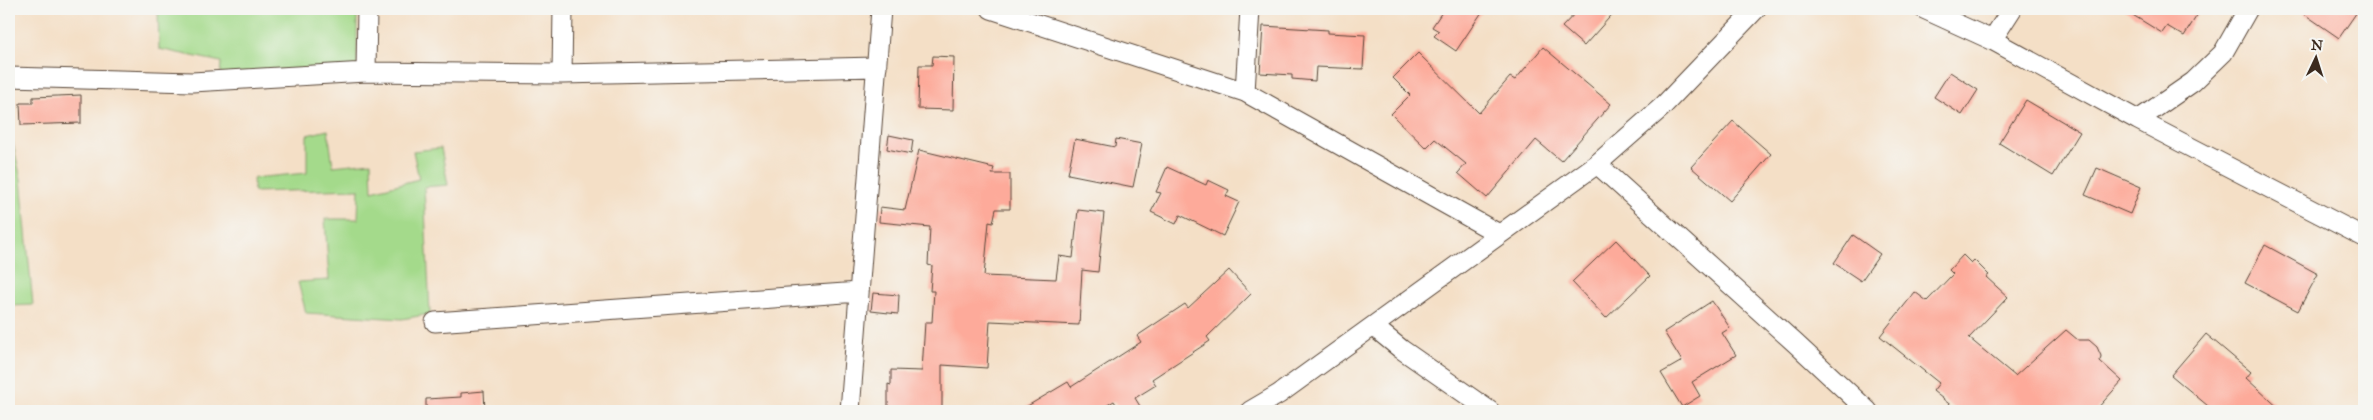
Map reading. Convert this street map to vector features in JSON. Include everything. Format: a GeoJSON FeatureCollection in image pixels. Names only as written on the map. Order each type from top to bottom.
{"type":"FeatureCollection","features":[{"type":"Feature","properties":{"kind":"street"},"geometry":{"type":"LineString","coordinates":[[366,72],[367,9]]}},
{"type":"Feature","properties":{"kind":"street"},"geometry":{"type":"LineString","coordinates":[[562,74],[563,9]]}},
{"type":"Feature","properties":{"kind":"street"},"geometry":{"type":"LineString","coordinates":[[850,411],[881,9]]}},
{"type":"Feature","properties":{"kind":"street"},"geometry":{"type":"LineString","coordinates":[[992,9],[1245,92],[1499,234]]}},
{"type":"Feature","properties":{"kind":"street"},"geometry":{"type":"LineString","coordinates":[[1245,92],[1250,9]]}},
{"type":"Feature","properties":{"kind":"street"},"geometry":{"type":"LineString","coordinates":[[1250,411],[1279,403],[1374,326],[1597,164],[1662,107],[1756,9]]}},
{"type":"Feature","properties":{"kind":"street"},"geometry":{"type":"LineString","coordinates":[[1924,9],[1992,40],[2138,120],[2364,237]]}},
{"type":"Feature","properties":{"kind":"street"},"geometry":{"type":"LineString","coordinates":[[1992,40],[2012,9]]}},
{"type":"Feature","properties":{"kind":"street"},"geometry":{"type":"LineString","coordinates":[[2138,120],[2194,82],[2223,53],[2248,9]]}},
{"type":"Feature","properties":{"kind":"street"},"geometry":{"type":"LineString","coordinates":[[9,77],[192,82],[366,72],[562,74],[877,67]]}},
{"type":"Feature","properties":{"kind":"street"},"geometry":{"type":"LineString","coordinates":[[1597,164],[1868,411]]}},
{"type":"Feature","properties":{"kind":"street"},"geometry":{"type":"LineString","coordinates":[[435,322],[860,292]]}},
{"type":"Feature","properties":{"kind":"street"},"geometry":{"type":"LineString","coordinates":[[1374,326],[1401,349],[1490,411]]}},
{"type":"Feature","properties":{"kind":"green space"},"geometry":{"type":"Polygon","coordinates":[[[158,9],[357,9],[357,69],[220,77],[221,62],[159,49],[158,9]]]}},
{"type":"Feature","properties":{"kind":"green space"},"geometry":{"type":"Polygon","coordinates":[[[10,130],[21,179],[33,305],[9,306],[10,130]]]}},
{"type":"Feature","properties":{"kind":"green space"},"geometry":{"type":"Polygon","coordinates":[[[328,130],[333,166],[371,162],[372,191],[419,179],[413,151],[441,148],[448,185],[424,187],[430,314],[402,319],[306,313],[298,282],[329,280],[325,219],[358,219],[359,189],[254,192],[253,178],[307,173],[307,135],[328,130]]]}},
{"type":"Feature","properties":{"kind":"building"},"geometry":{"type":"Polygon","coordinates":[[[1444,9],[1484,9],[1456,51],[1434,36],[1439,31],[1432,27],[1444,9]]]}},
{"type":"Feature","properties":{"kind":"building"},"geometry":{"type":"Polygon","coordinates":[[[1579,9],[1617,9],[1584,46],[1562,27],[1579,9]]]}},
{"type":"Feature","properties":{"kind":"building"},"geometry":{"type":"Polygon","coordinates":[[[2123,9],[2201,9],[2184,36],[2167,26],[2162,33],[2123,9]]]}},
{"type":"Feature","properties":{"kind":"building"},"geometry":{"type":"Polygon","coordinates":[[[2297,9],[2359,9],[2339,38],[2297,9]]]}},
{"type":"Feature","properties":{"kind":"building"},"geometry":{"type":"Polygon","coordinates":[[[1263,26],[1328,30],[1328,33],[1365,35],[1363,69],[1316,67],[1315,81],[1292,79],[1292,75],[1260,73],[1263,26]]]}},
{"type":"Feature","properties":{"kind":"building"},"geometry":{"type":"Polygon","coordinates":[[[1543,47],[1611,104],[1561,161],[1536,140],[1487,198],[1458,173],[1466,164],[1435,139],[1426,148],[1391,114],[1410,95],[1393,78],[1418,53],[1479,113],[1510,77],[1515,80],[1543,47]]]}},
{"type":"Feature","properties":{"kind":"building"},"geometry":{"type":"Polygon","coordinates":[[[933,56],[954,57],[953,110],[918,109],[919,65],[932,65],[933,56]]]}},
{"type":"Feature","properties":{"kind":"building"},"geometry":{"type":"Polygon","coordinates":[[[1950,72],[1978,90],[1962,115],[1934,97],[1950,72]]]}},
{"type":"Feature","properties":{"kind":"building"},"geometry":{"type":"Polygon","coordinates":[[[81,95],[81,123],[21,125],[20,103],[33,103],[33,97],[81,95]]]}},
{"type":"Feature","properties":{"kind":"building"},"geometry":{"type":"Polygon","coordinates":[[[2026,100],[2080,132],[2053,176],[1999,143],[2026,100]]]}},
{"type":"Feature","properties":{"kind":"building"},"geometry":{"type":"Polygon","coordinates":[[[1733,121],[1771,154],[1730,201],[1691,167],[1733,121]]]}},
{"type":"Feature","properties":{"kind":"building"},"geometry":{"type":"Polygon","coordinates":[[[889,135],[913,140],[911,154],[887,149],[889,135]]]}},
{"type":"Feature","properties":{"kind":"building"},"geometry":{"type":"Polygon","coordinates":[[[1075,139],[1115,147],[1116,139],[1142,144],[1133,187],[1068,174],[1075,139]]]}},
{"type":"Feature","properties":{"kind":"building"},"geometry":{"type":"Polygon","coordinates":[[[919,150],[994,168],[992,174],[1010,174],[1010,209],[996,209],[993,223],[989,222],[984,276],[1056,279],[1059,256],[1073,258],[1078,210],[1104,213],[1098,272],[1082,270],[1079,325],[990,321],[987,368],[942,365],[942,411],[895,411],[895,408],[888,408],[888,384],[891,385],[891,370],[922,371],[925,322],[932,322],[934,291],[930,291],[932,266],[928,265],[930,227],[879,222],[880,207],[905,210],[919,150]]]}},
{"type":"Feature","properties":{"kind":"building"},"geometry":{"type":"Polygon","coordinates":[[[1167,167],[1206,185],[1208,180],[1229,190],[1226,196],[1239,202],[1223,236],[1180,215],[1176,224],[1151,212],[1161,193],[1156,192],[1167,167]]]}},
{"type":"Feature","properties":{"kind":"building"},"geometry":{"type":"Polygon","coordinates":[[[2097,168],[2141,187],[2130,214],[2085,195],[2097,168]]]}},
{"type":"Feature","properties":{"kind":"building"},"geometry":{"type":"Polygon","coordinates":[[[1853,235],[1880,254],[1861,281],[1834,263],[1853,235]]]}},
{"type":"Feature","properties":{"kind":"building"},"geometry":{"type":"Polygon","coordinates":[[[1616,240],[1650,276],[1606,318],[1572,282],[1616,240]]]}},
{"type":"Feature","properties":{"kind":"building"},"geometry":{"type":"Polygon","coordinates":[[[2265,245],[2318,274],[2298,311],[2245,283],[2265,245]]]}},
{"type":"Feature","properties":{"kind":"building"},"geometry":{"type":"Polygon","coordinates":[[[1963,255],[1971,263],[1974,260],[1989,275],[1986,277],[2008,297],[1969,338],[2015,376],[2066,330],[2078,340],[2089,340],[2097,347],[2101,356],[2100,361],[2122,381],[2095,411],[1958,411],[1933,391],[1939,383],[1880,336],[1915,292],[1927,301],[1953,274],[1949,270],[1963,255]]]}},
{"type":"Feature","properties":{"kind":"building"},"geometry":{"type":"Polygon","coordinates":[[[1229,270],[1251,294],[1207,337],[1210,341],[1152,379],[1156,385],[1135,398],[1143,411],[1120,411],[1114,401],[1098,411],[1019,411],[1068,382],[1071,387],[1141,342],[1137,336],[1185,304],[1188,308],[1229,270]]]}},
{"type":"Feature","properties":{"kind":"building"},"geometry":{"type":"Polygon","coordinates":[[[873,293],[899,295],[898,314],[871,311],[873,293]]]}},
{"type":"Feature","properties":{"kind":"building"},"geometry":{"type":"Polygon","coordinates":[[[1712,301],[1730,328],[1722,333],[1736,355],[1692,382],[1700,396],[1682,407],[1661,373],[1682,361],[1664,332],[1712,301]]]}},
{"type":"Feature","properties":{"kind":"building"},"geometry":{"type":"Polygon","coordinates":[[[2206,334],[2251,372],[2246,378],[2282,411],[2214,411],[2171,375],[2206,334]]]}},
{"type":"Feature","properties":{"kind":"building"},"geometry":{"type":"Polygon","coordinates":[[[484,391],[485,411],[426,411],[426,399],[461,397],[461,393],[484,391]]]}}]}
